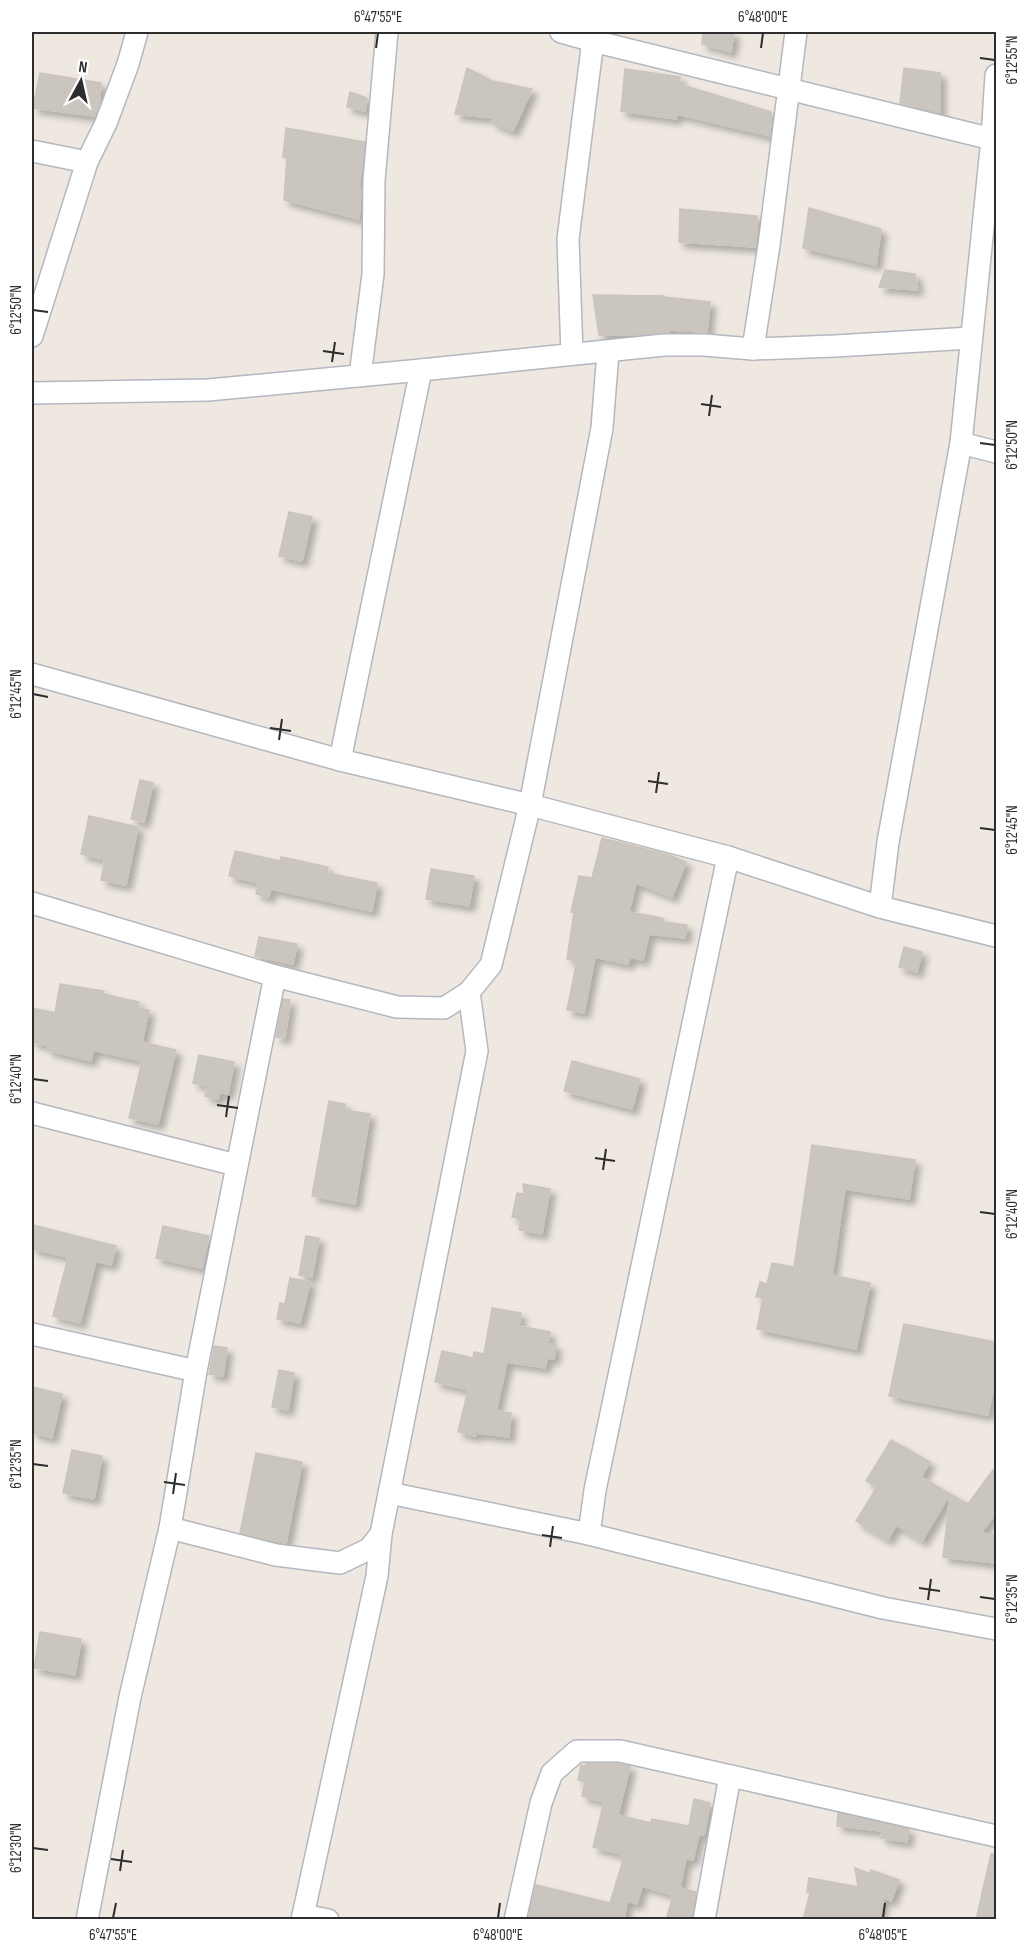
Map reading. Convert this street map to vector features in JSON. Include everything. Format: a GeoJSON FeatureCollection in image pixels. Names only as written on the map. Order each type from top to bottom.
{"type":"FeatureCollection","features":[{"type":"Feature","properties":{"kind":"street"},"geometry":{"type":"LineString","coordinates":[[32,336],[87,162],[106,123],[138,32]]}},
{"type":"Feature","properties":{"kind":"street"},"geometry":{"type":"LineString","coordinates":[[360,376],[373,274],[374,180],[387,32]]}},
{"type":"Feature","properties":{"kind":"street"},"geometry":{"type":"LineString","coordinates":[[561,32],[594,36],[788,89],[993,139]]}},
{"type":"Feature","properties":{"kind":"street"},"geometry":{"type":"LineString","coordinates":[[753,349],[769,245],[796,32]]}},
{"type":"Feature","properties":{"kind":"street"},"geometry":{"type":"LineString","coordinates":[[572,354],[568,239],[594,36]]}},
{"type":"Feature","properties":{"kind":"street"},"geometry":{"type":"LineString","coordinates":[[880,907],[888,842],[961,443],[993,139],[996,75]]}},
{"type":"Feature","properties":{"kind":"street"},"geometry":{"type":"LineString","coordinates":[[32,151],[87,162]]}},
{"type":"Feature","properties":{"kind":"street"},"geometry":{"type":"LineString","coordinates":[[32,393],[208,390],[664,345],[753,349],[972,338]]}},
{"type":"Feature","properties":{"kind":"street"},"geometry":{"type":"LineString","coordinates":[[32,903],[275,976],[398,1007],[444,1008],[469,992],[491,965],[530,805],[602,428],[608,352]]}},
{"type":"Feature","properties":{"kind":"street"},"geometry":{"type":"LineString","coordinates":[[340,760],[421,370]]}},
{"type":"Feature","properties":{"kind":"street"},"geometry":{"type":"LineString","coordinates":[[961,443],[996,452]]}},
{"type":"Feature","properties":{"kind":"street"},"geometry":{"type":"LineString","coordinates":[[32,674],[340,760],[530,805],[728,858],[880,907],[996,936]]}},
{"type":"Feature","properties":{"kind":"street"},"geometry":{"type":"LineString","coordinates":[[590,1534],[595,1490],[728,858]]}},
{"type":"Feature","properties":{"kind":"street"},"geometry":{"type":"LineString","coordinates":[[87,1920],[130,1697],[170,1528],[196,1371],[275,976]]}},
{"type":"Feature","properties":{"kind":"street"},"geometry":{"type":"LineString","coordinates":[[328,1920],[303,1917],[376,1576],[389,1492],[477,1051],[469,992]]}},
{"type":"Feature","properties":{"kind":"street"},"geometry":{"type":"LineString","coordinates":[[32,1113],[236,1165]]}},
{"type":"Feature","properties":{"kind":"street"},"geometry":{"type":"LineString","coordinates":[[32,1334],[196,1371]]}},
{"type":"Feature","properties":{"kind":"street"},"geometry":{"type":"LineString","coordinates":[[389,1492],[590,1534],[883,1608],[996,1629]]}},
{"type":"Feature","properties":{"kind":"street"},"geometry":{"type":"LineString","coordinates":[[170,1528],[276,1555],[340,1563],[369,1549],[381,1534]]}},
{"type":"Feature","properties":{"kind":"street"},"geometry":{"type":"LineString","coordinates":[[515,1920],[541,1803],[552,1773],[577,1751],[620,1751],[996,1836]]}},
{"type":"Feature","properties":{"kind":"street"},"geometry":{"type":"LineString","coordinates":[[704,1920],[730,1776]]}},
{"type":"Feature","properties":{"kind":"building"},"geometry":{"type":"Polygon","coordinates":[[[703,32],[734,32],[731,52],[702,44],[703,32]]]}},
{"type":"Feature","properties":{"kind":"building"},"geometry":{"type":"Polygon","coordinates":[[[467,68],[492,81],[532,89],[513,131],[492,123],[493,118],[455,114],[467,68]]]}},
{"type":"Feature","properties":{"kind":"building"},"geometry":{"type":"Polygon","coordinates":[[[904,68],[940,73],[940,113],[900,103],[904,68]]]}},
{"type":"Feature","properties":{"kind":"building"},"geometry":{"type":"Polygon","coordinates":[[[625,69],[680,77],[679,84],[771,112],[770,136],[677,114],[676,119],[621,111],[625,69]]]}},
{"type":"Feature","properties":{"kind":"building"},"geometry":{"type":"Polygon","coordinates":[[[40,73],[101,83],[99,107],[95,116],[33,108],[40,73]]]}},
{"type":"Feature","properties":{"kind":"building"},"geometry":{"type":"Polygon","coordinates":[[[350,92],[367,98],[365,111],[347,107],[350,92]]]}},
{"type":"Feature","properties":{"kind":"building"},"geometry":{"type":"Polygon","coordinates":[[[286,128],[365,142],[359,188],[361,188],[359,219],[284,200],[287,158],[283,157],[286,128]]]}},
{"type":"Feature","properties":{"kind":"building"},"geometry":{"type":"Polygon","coordinates":[[[809,208],[881,229],[876,265],[803,248],[809,208]]]}},
{"type":"Feature","properties":{"kind":"building"},"geometry":{"type":"Polygon","coordinates":[[[680,209],[757,216],[756,247],[679,242],[680,209]]]}},
{"type":"Feature","properties":{"kind":"building"},"geometry":{"type":"Polygon","coordinates":[[[885,270],[915,274],[918,290],[879,287],[885,270]]]}},
{"type":"Feature","properties":{"kind":"building"},"geometry":{"type":"Polygon","coordinates":[[[593,295],[664,296],[710,302],[707,332],[669,330],[669,332],[639,335],[599,335],[593,295]]]}},
{"type":"Feature","properties":{"kind":"building"},"geometry":{"type":"Polygon","coordinates":[[[289,512],[312,517],[302,561],[279,556],[289,512]]]}},
{"type":"Feature","properties":{"kind":"building"},"geometry":{"type":"Polygon","coordinates":[[[140,780],[153,783],[144,822],[131,819],[140,780]]]}},
{"type":"Feature","properties":{"kind":"building"},"geometry":{"type":"Polygon","coordinates":[[[89,816],[138,827],[126,885],[101,880],[105,860],[81,854],[89,816]]]}},
{"type":"Feature","properties":{"kind":"building"},"geometry":{"type":"Polygon","coordinates":[[[602,838],[669,855],[686,862],[672,897],[636,883],[629,912],[663,918],[662,922],[687,925],[685,938],[649,934],[643,960],[630,957],[628,964],[595,957],[584,1013],[567,1010],[577,961],[567,959],[574,912],[571,912],[579,876],[592,878],[602,838]]]}},
{"type":"Feature","properties":{"kind":"building"},"geometry":{"type":"Polygon","coordinates":[[[235,851],[280,861],[281,857],[328,867],[327,873],[377,883],[372,911],[271,889],[269,897],[256,894],[259,883],[229,876],[235,851]]]}},
{"type":"Feature","properties":{"kind":"building"},"geometry":{"type":"Polygon","coordinates":[[[431,869],[474,876],[469,906],[426,899],[431,869]]]}},
{"type":"Feature","properties":{"kind":"building"},"geometry":{"type":"Polygon","coordinates":[[[259,937],[297,944],[293,964],[255,956],[259,937]]]}},
{"type":"Feature","properties":{"kind":"building"},"geometry":{"type":"Polygon","coordinates":[[[904,947],[922,952],[917,972],[899,967],[904,947]]]}},
{"type":"Feature","properties":{"kind":"building"},"geometry":{"type":"Polygon","coordinates":[[[60,984],[104,991],[103,994],[139,1002],[137,1008],[149,1010],[142,1042],[176,1050],[158,1124],[129,1118],[142,1061],[93,1050],[91,1061],[47,1050],[49,1046],[32,1042],[32,1008],[55,1013],[60,984]]]}},
{"type":"Feature","properties":{"kind":"building"},"geometry":{"type":"Polygon","coordinates":[[[283,999],[290,1000],[285,1038],[276,1037],[283,999]]]}},
{"type":"Feature","properties":{"kind":"building"},"geometry":{"type":"Polygon","coordinates":[[[199,1055],[234,1062],[228,1094],[220,1092],[218,1099],[205,1096],[207,1086],[193,1083],[199,1055]]]}},
{"type":"Feature","properties":{"kind":"building"},"geometry":{"type":"Polygon","coordinates":[[[572,1061],[640,1079],[632,1109],[564,1091],[572,1061]]]}},
{"type":"Feature","properties":{"kind":"building"},"geometry":{"type":"Polygon","coordinates":[[[329,1101],[345,1104],[344,1110],[370,1114],[355,1204],[312,1196],[329,1101]]]}},
{"type":"Feature","properties":{"kind":"building"},"geometry":{"type":"Polygon","coordinates":[[[812,1145],[915,1160],[909,1199],[845,1189],[832,1275],[870,1283],[856,1349],[757,1329],[763,1298],[756,1297],[760,1282],[767,1284],[772,1263],[794,1267],[812,1145]]]}},
{"type":"Feature","properties":{"kind":"building"},"geometry":{"type":"Polygon","coordinates":[[[523,1184],[550,1189],[542,1234],[519,1230],[521,1219],[512,1217],[517,1193],[524,1194],[523,1184]]]}},
{"type":"Feature","properties":{"kind":"building"},"geometry":{"type":"Polygon","coordinates":[[[33,1225],[116,1246],[111,1265],[96,1261],[80,1323],[53,1316],[68,1257],[32,1249],[33,1225]]]}},
{"type":"Feature","properties":{"kind":"building"},"geometry":{"type":"Polygon","coordinates":[[[163,1226],[209,1236],[202,1268],[156,1258],[163,1226]]]}},
{"type":"Feature","properties":{"kind":"building"},"geometry":{"type":"Polygon","coordinates":[[[306,1236],[319,1238],[312,1277],[299,1275],[306,1236]]]}},
{"type":"Feature","properties":{"kind":"building"},"geometry":{"type":"Polygon","coordinates":[[[290,1278],[310,1282],[300,1323],[277,1319],[280,1303],[285,1304],[290,1278]]]}},
{"type":"Feature","properties":{"kind":"building"},"geometry":{"type":"Polygon","coordinates":[[[492,1308],[521,1313],[519,1326],[550,1332],[548,1344],[556,1345],[554,1359],[547,1358],[545,1368],[507,1362],[496,1411],[511,1413],[509,1437],[476,1433],[476,1436],[458,1432],[468,1390],[435,1382],[442,1351],[473,1358],[474,1352],[484,1354],[492,1308]]]}},
{"type":"Feature","properties":{"kind":"building"},"geometry":{"type":"Polygon","coordinates":[[[904,1324],[996,1342],[996,1374],[988,1415],[889,1396],[904,1324]]]}},
{"type":"Feature","properties":{"kind":"building"},"geometry":{"type":"Polygon","coordinates":[[[214,1346],[227,1348],[223,1376],[209,1374],[214,1346]]]}},
{"type":"Feature","properties":{"kind":"building"},"geometry":{"type":"Polygon","coordinates":[[[279,1370],[294,1373],[288,1410],[272,1407],[279,1370]]]}},
{"type":"Feature","properties":{"kind":"building"},"geometry":{"type":"Polygon","coordinates":[[[32,1387],[62,1394],[52,1438],[32,1433],[32,1387]]]}},
{"type":"Feature","properties":{"kind":"building"},"geometry":{"type":"Polygon","coordinates":[[[891,1440],[930,1462],[921,1477],[950,1494],[922,1541],[896,1525],[888,1540],[856,1521],[877,1487],[866,1481],[891,1440]]]}},
{"type":"Feature","properties":{"kind":"building"},"geometry":{"type":"Polygon","coordinates":[[[72,1450],[102,1456],[94,1499],[63,1493],[72,1450]]]}},
{"type":"Feature","properties":{"kind":"building"},"geometry":{"type":"Polygon","coordinates":[[[256,1453],[302,1462],[286,1543],[240,1533],[256,1453]]]}},
{"type":"Feature","properties":{"kind":"building"},"geometry":{"type":"Polygon","coordinates":[[[996,1466],[996,1513],[981,1533],[996,1535],[996,1563],[943,1557],[950,1494],[968,1504],[996,1466]]]}},
{"type":"Feature","properties":{"kind":"building"},"geometry":{"type":"Polygon","coordinates":[[[40,1632],[81,1639],[75,1675],[34,1668],[40,1632]]]}},
{"type":"Feature","properties":{"kind":"building"},"geometry":{"type":"Polygon","coordinates":[[[581,1765],[630,1766],[618,1815],[651,1823],[652,1819],[689,1826],[694,1799],[710,1803],[704,1835],[699,1834],[693,1860],[686,1858],[680,1888],[696,1892],[691,1920],[666,1920],[673,1895],[642,1886],[637,1904],[627,1901],[624,1920],[528,1919],[536,1885],[610,1903],[624,1857],[593,1847],[604,1802],[582,1796],[585,1782],[578,1780],[581,1765]]]}},
{"type":"Feature","properties":{"kind":"building"},"geometry":{"type":"Polygon","coordinates":[[[838,1813],[909,1829],[907,1842],[881,1838],[882,1831],[837,1826],[838,1813]]]}},
{"type":"Feature","properties":{"kind":"building"},"geometry":{"type":"Polygon","coordinates":[[[991,1854],[996,1854],[996,1920],[976,1920],[991,1854]]]}},
{"type":"Feature","properties":{"kind":"building"},"geometry":{"type":"Polygon","coordinates":[[[855,1868],[870,1874],[871,1870],[899,1880],[891,1901],[884,1898],[879,1920],[803,1920],[810,1893],[807,1892],[809,1878],[858,1887],[855,1868]]]}}]}
